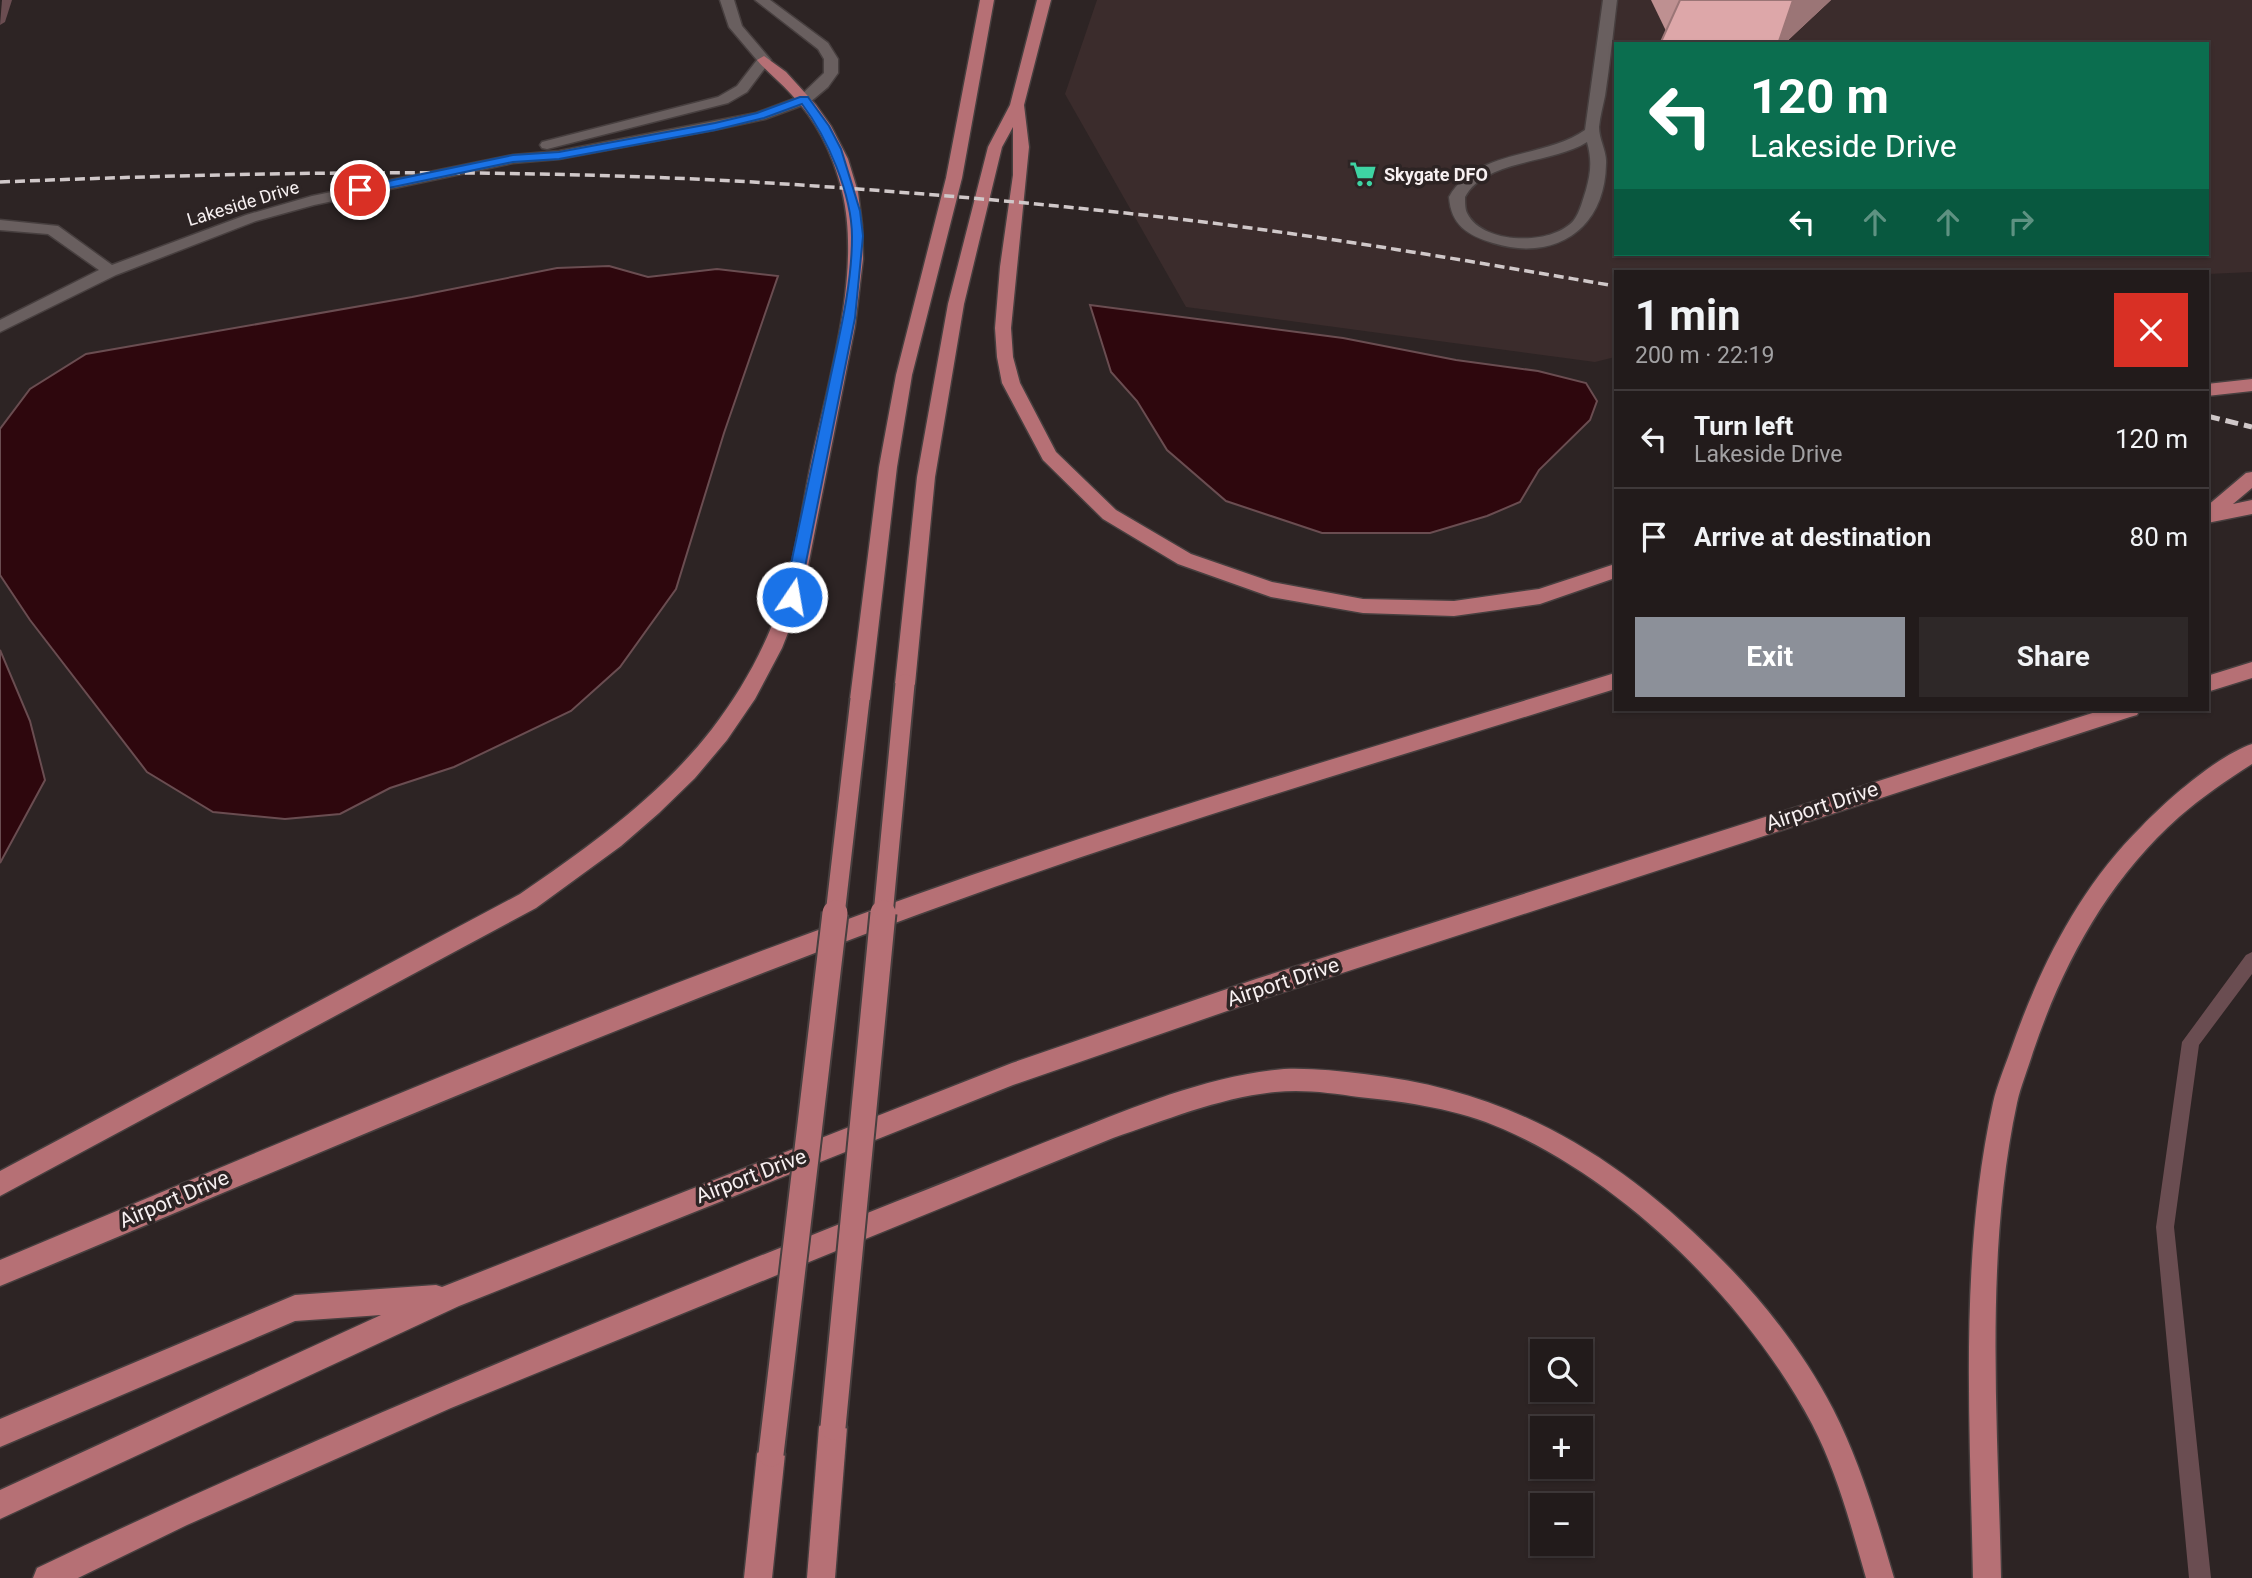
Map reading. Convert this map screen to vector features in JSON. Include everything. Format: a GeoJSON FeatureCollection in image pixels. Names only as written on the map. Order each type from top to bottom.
{"type":"FeatureCollection","features":[{"type":"Feature","properties":{"kind":"main road"},"geometry":{"type":"LineString","coordinates":[[758,1578],[888,467],[904,375],[954,178],[987,0]]}},
{"type":"Feature","properties":{"kind":"main road"},"geometry":{"type":"LineString","coordinates":[[821,1578],[833,1427],[926,477],[956,304],[995,147],[1017,105],[1044,0]]}},
{"type":"Feature","properties":{"kind":"main road"},"geometry":{"type":"LineString","coordinates":[[0,1184],[528,901],[587,861],[642,818],[686,777],[725,728],[769,656],[792,597],[849,318],[858,236],[845,175],[824,126],[804,100],[764,60]]}},
{"type":"Feature","properties":{"kind":"main road"},"geometry":{"type":"LineString","coordinates":[[1017,105],[1022,145],[1004,325],[1010,381],[1021,410],[1057,466],[1111,517],[1144,538],[1229,577],[1281,593],[1337,604],[1408,609],[1484,606],[1566,589],[1614,571]]}},
{"type":"Feature","properties":{"kind":"main road"},"geometry":{"type":"LineString","coordinates":[[2209,390],[2252,385]]}},
{"type":"Feature","properties":{"kind":"main road"},"geometry":{"type":"LineString","coordinates":[[2209,515],[2252,478]]}},
{"type":"Feature","properties":{"kind":"main road"},"geometry":{"type":"LineString","coordinates":[[2209,517],[2252,507]]}},
{"type":"Feature","properties":{"kind":"main road"},"geometry":{"type":"LineString","coordinates":[[2209,683],[2252,670]]}},
{"type":"Feature","properties":{"kind":"main road","name":"Airport Drive"},"geometry":{"type":"LineString","coordinates":[[0,1273],[267,1160],[679,994],[969,886],[1158,822],[1614,681]]}},
{"type":"Feature","properties":{"kind":"main road","name":"Airport Drive"},"geometry":{"type":"LineString","coordinates":[[0,1505],[452,1296],[1012,1074],[1256,990],[2124,711]]}},
{"type":"Feature","properties":{"kind":"main road"},"geometry":{"type":"LineString","coordinates":[[1987,1578],[1983,1294],[1993,1183],[2004,1105],[2053,969],[2085,909],[2121,863],[2163,818],[2252,753]]}},
{"type":"Feature","properties":{"kind":"main road"},"geometry":{"type":"LineString","coordinates":[[47,1578],[130,1537],[381,1425],[1101,1132],[1224,1091],[1275,1081],[1397,1088],[1461,1102],[1535,1133],[1568,1151],[1625,1189],[1675,1231],[1727,1285],[1772,1339],[1812,1396],[1842,1459],[1880,1578]]}},
{"type":"Feature","properties":{"kind":"main road","name":"Airport Drive"},"geometry":{"type":"LineString","coordinates":[[0,1433],[295,1308],[452,1296]]}},
{"type":"Feature","properties":{"kind":"street"},"geometry":{"type":"LineString","coordinates":[[727,0],[736,27],[764,60]]}},
{"type":"Feature","properties":{"kind":"street","name":"Lakeside Drive"},"geometry":{"type":"LineString","coordinates":[[0,327],[110,271],[251,218],[312,201],[513,159],[559,155],[715,127],[760,116],[804,100],[823,84],[831,73],[831,59],[822,46],[762,0]]}},
{"type":"Feature","properties":{"kind":"street"},"geometry":{"type":"LineString","coordinates":[[1591,132],[1573,144],[1490,169],[1469,179],[1461,187],[1457,197],[1456,205],[1461,216],[1481,233],[1514,244],[1549,242],[1572,231],[1580,223],[1586,212],[1600,163],[1591,132],[1610,0]]}},
{"type":"Feature","properties":{"kind":"street","name":"Lakeside Drive"},"geometry":{"type":"LineString","coordinates":[[513,159],[552,143],[723,100],[742,89],[764,60]]}},
{"type":"Feature","properties":{"kind":"street"},"geometry":{"type":"LineString","coordinates":[[0,225],[52,229],[110,271]]}},
{"type":"Feature","properties":{"kind":"shaded area","name":"Skygate DFO"},"geometry":{"type":"Polygon","coordinates":[[[1097,0],[2252,0],[2252,272],[1614,270],[1614,357],[1595,362],[1186,307],[1065,94],[1097,0]]]}},
{"type":"Feature","properties":{"kind":"shaded area"},"geometry":{"type":"Polygon","coordinates":[[[609,266],[648,277],[717,269],[778,276],[724,433],[676,589],[620,667],[571,711],[454,767],[390,788],[340,814],[285,819],[213,812],[147,772],[30,620],[0,575],[0,429],[30,389],[86,354],[412,297],[557,268],[609,266]]]}},
{"type":"Feature","properties":{"kind":"shaded area"},"geometry":{"type":"Polygon","coordinates":[[[1090,305],[1343,338],[1456,360],[1538,371],[1586,383],[1597,401],[1590,420],[1539,470],[1520,502],[1487,516],[1430,533],[1322,533],[1226,501],[1167,450],[1137,401],[1111,372],[1090,305]]]}},
{"type":"Feature","properties":{"kind":"shaded area"},"geometry":{"type":"Polygon","coordinates":[[[0,650],[30,721],[45,780],[0,863],[0,650]]]}},
{"type":"Feature","properties":{"kind":"building"},"geometry":{"type":"Polygon","coordinates":[[[1680,0],[1793,0],[1779,42],[1661,42],[1680,0]]]}},
{"type":"Feature","properties":{"kind":"waterway"},"geometry":{"type":"LineString","coordinates":[[0,22],[7,0]]}},
{"type":"Feature","properties":{"kind":"waterway"},"geometry":{"type":"LineString","coordinates":[[2200,1578],[2165,1227],[2191,1042],[2252,960]]}},
{"type":"Feature","properties":{"kind":"railway"},"geometry":{"type":"LineString","coordinates":[[0,182],[305,173],[509,173],[815,186],[1014,202],[1212,223],[1364,244],[1614,286]]}},
{"type":"Feature","properties":{"kind":"railway"},"geometry":{"type":"LineString","coordinates":[[2209,416],[2252,427]]}},
{"type":"Feature","properties":{"kind":"place","name":"Skygate DFO"},"geometry":{"type":"Point","coordinates":[1363,174]}},
{"type":"Feature","properties":{"kind":"route"},"geometry":{"type":"LineString","coordinates":[[360,190],[513,159],[559,155],[715,127],[760,116],[804,100],[824,126],[835,149],[845,175],[858,236],[849,318],[792,597]]}}]}
